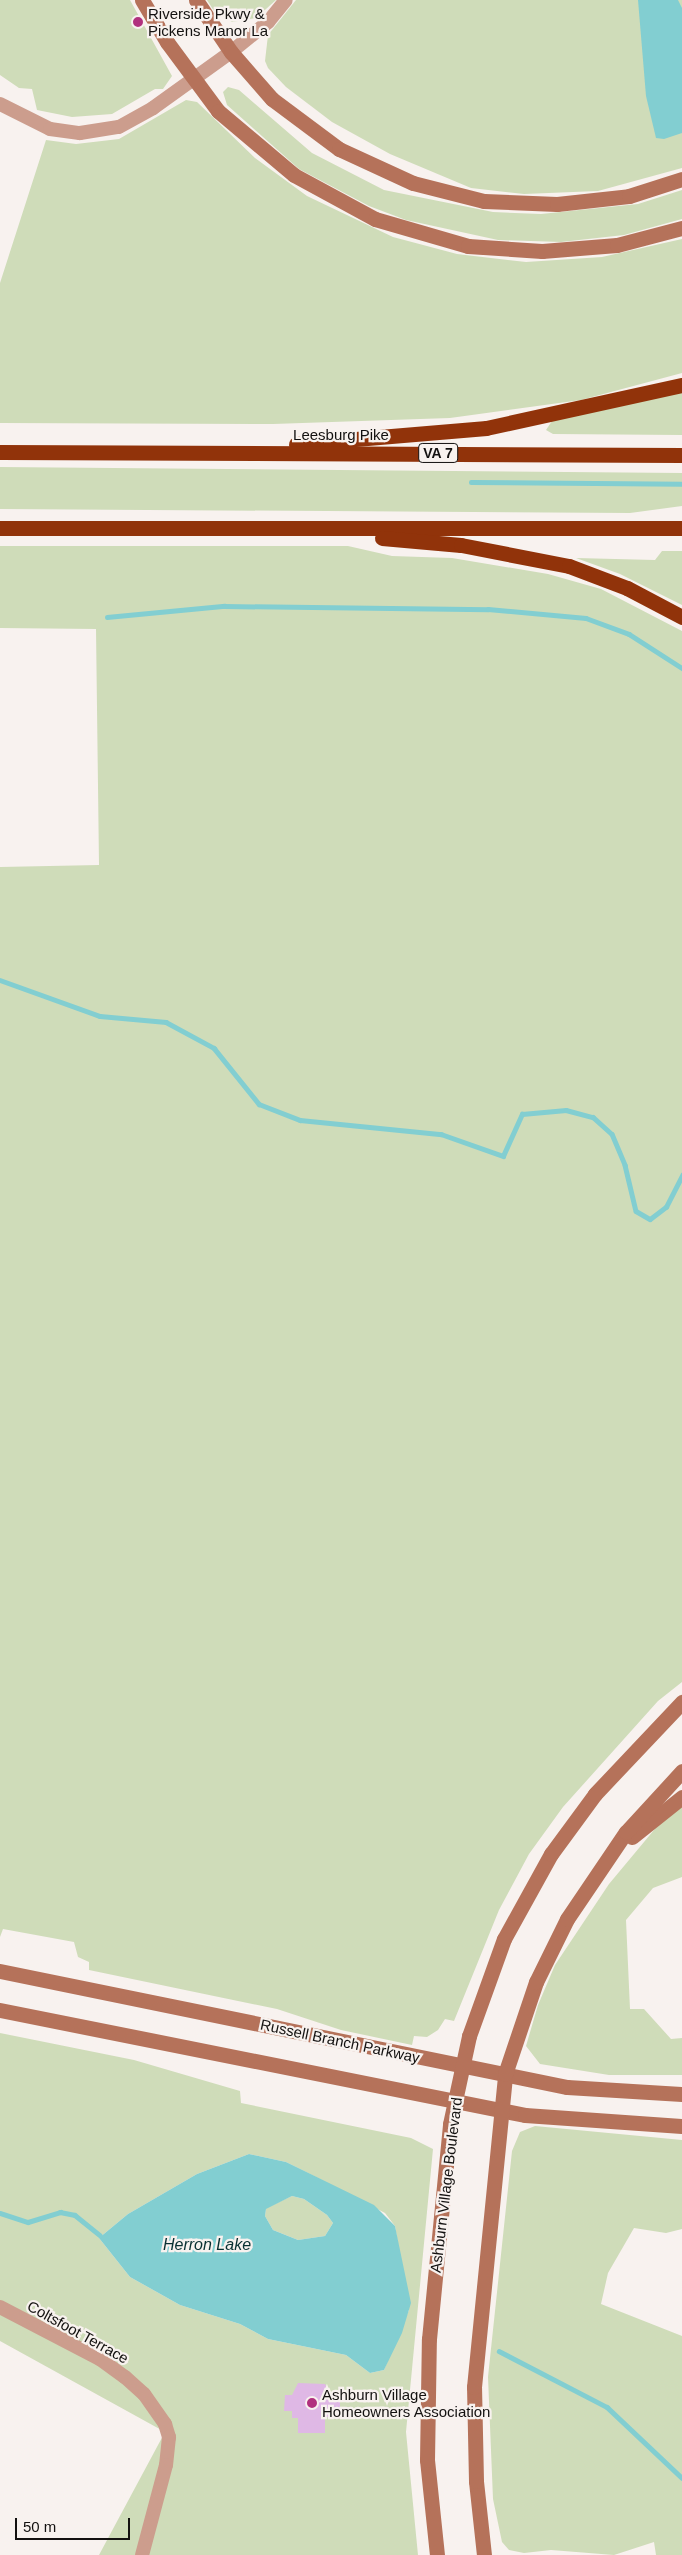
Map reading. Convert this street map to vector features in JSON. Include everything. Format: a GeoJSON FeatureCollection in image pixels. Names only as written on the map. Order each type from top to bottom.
{"type":"FeatureCollection","features":[{"type":"Feature","properties":{"kind":"highway"},"geometry":{"type":"LineString","coordinates":[[195,452],[486,428],[682,385]]}},
{"type":"Feature","properties":{"kind":"highway","name":"Leesburg Pike"},"geometry":{"type":"LineString","coordinates":[[0,452],[682,455]]}},
{"type":"Feature","properties":{"kind":"highway"},"geometry":{"type":"LineString","coordinates":[[0,528],[289,530],[682,528]]}},
{"type":"Feature","properties":{"kind":"highway"},"geometry":{"type":"LineString","coordinates":[[289,530],[461,545],[569,566],[627,588],[682,617]]}},
{"type":"Feature","properties":{"kind":"main road"},"geometry":{"type":"LineString","coordinates":[[142,0],[194,80],[218,111],[294,175],[326,196],[411,232],[468,246],[542,251],[617,245],[682,228]]}},
{"type":"Feature","properties":{"kind":"main road"},"geometry":{"type":"LineString","coordinates":[[196,0],[231,52],[272,99],[339,149],[420,186],[484,201],[557,204],[629,196],[682,179]]}},
{"type":"Feature","properties":{"kind":"main road","name":"Ashburn Village Boulevard"},"geometry":{"type":"LineString","coordinates":[[437,2555],[427,2460],[429,2339],[454,2102],[462,2065],[490,1973],[536,1879],[573,1821],[682,1702]]}},
{"type":"Feature","properties":{"kind":"main road"},"geometry":{"type":"LineString","coordinates":[[484,2555],[476,2481],[474,2387],[499,2110],[505,2074],[536,1982],[567,1919],[605,1861],[682,1771]]}},
{"type":"Feature","properties":{"kind":"main road"},"geometry":{"type":"LineString","coordinates":[[605,1861],[682,1797]]}},
{"type":"Feature","properties":{"kind":"main road","name":"Russell Branch Parkway"},"geometry":{"type":"LineString","coordinates":[[0,1971],[567,2087],[682,2094]]}},
{"type":"Feature","properties":{"kind":"main road"},"geometry":{"type":"LineString","coordinates":[[0,2010],[499,2110],[567,2120],[682,2126]]}},
{"type":"Feature","properties":{"kind":"street"},"geometry":{"type":"LineString","coordinates":[[0,104],[19,117],[50,129],[94,132],[132,121],[194,80],[231,52],[268,22],[286,0]]}},
{"type":"Feature","properties":{"kind":"street","name":"Coltsfoot Terrace"},"geometry":{"type":"LineString","coordinates":[[0,2307],[100,2360],[126,2377],[144,2394],[165,2424],[169,2437],[166,2465],[142,2555]]}},
{"type":"Feature","properties":{"kind":"green space"},"geometry":{"type":"Polygon","coordinates":[[[0,0],[130,0],[172,76],[163,89],[155,89],[112,114],[72,117],[37,110],[32,89],[19,88],[0,75],[0,0]]]}},
{"type":"Feature","properties":{"kind":"green space"},"geometry":{"type":"Polygon","coordinates":[[[207,0],[276,0],[256,18],[232,22],[214,11],[207,0]]]}},
{"type":"Feature","properties":{"kind":"green space"},"geometry":{"type":"Polygon","coordinates":[[[296,0],[682,0],[682,168],[598,191],[524,194],[471,188],[390,154],[332,122],[286,87],[268,68],[265,61],[268,35],[296,0]]]}},
{"type":"Feature","properties":{"kind":"green space"},"geometry":{"type":"Polygon","coordinates":[[[228,87],[239,90],[312,153],[384,190],[493,212],[541,214],[638,204],[682,190],[682,219],[624,235],[561,242],[498,240],[406,220],[369,206],[299,169],[227,105],[223,92],[228,87]]]}},
{"type":"Feature","properties":{"kind":"green space"},"geometry":{"type":"Polygon","coordinates":[[[186,100],[197,102],[255,158],[307,196],[393,237],[457,254],[526,262],[602,257],[682,239],[682,373],[581,400],[450,418],[273,424],[0,423],[0,283],[46,140],[76,144],[119,139],[186,100]]]}},
{"type":"Feature","properties":{"kind":"green space"},"geometry":{"type":"Polygon","coordinates":[[[682,392],[682,435],[553,434],[546,430],[552,421],[682,392]]]}},
{"type":"Feature","properties":{"kind":"green space"},"geometry":{"type":"Polygon","coordinates":[[[0,467],[682,473],[682,506],[630,513],[0,509],[0,467]]]}},
{"type":"Feature","properties":{"kind":"green space"},"geometry":{"type":"Polygon","coordinates":[[[0,546],[348,546],[392,556],[452,558],[548,574],[601,589],[682,631],[682,1682],[658,1701],[563,1807],[529,1854],[499,1910],[454,2021],[445,2019],[438,2030],[427,2037],[414,2036],[412,2045],[341,2030],[277,2009],[89,1970],[89,1962],[78,1957],[74,1942],[3,1929],[0,1937],[0,867],[99,865],[96,629],[0,628],[0,546]]]}},
{"type":"Feature","properties":{"kind":"green space"},"geometry":{"type":"Polygon","coordinates":[[[662,551],[682,551],[682,605],[620,574],[576,558],[655,560],[662,551]]]}},
{"type":"Feature","properties":{"kind":"green space"},"geometry":{"type":"Polygon","coordinates":[[[682,1802],[682,1877],[653,1888],[626,1920],[630,2009],[644,2009],[671,2039],[682,2038],[682,2075],[609,2075],[540,2064],[526,2046],[538,2005],[555,1965],[609,1884],[664,1818],[682,1802]]]}},
{"type":"Feature","properties":{"kind":"green space"},"geometry":{"type":"Polygon","coordinates":[[[0,2033],[134,2060],[240,2091],[241,2103],[411,2138],[433,2149],[406,2432],[418,2555],[99,2555],[165,2432],[0,2341],[0,2033]],[[249,2154],[197,2174],[128,2214],[99,2238],[130,2277],[180,2305],[240,2324],[268,2339],[346,2355],[370,2373],[384,2370],[409,2310],[395,2226],[385,2213],[286,2162],[249,2154]]]}},
{"type":"Feature","properties":{"kind":"green space"},"geometry":{"type":"Polygon","coordinates":[[[535,2126],[682,2140],[682,2229],[666,2233],[634,2228],[608,2273],[601,2304],[682,2336],[682,2555],[656,2555],[654,2542],[614,2555],[551,2550],[524,2553],[509,2550],[502,2542],[493,2499],[488,2377],[512,2151],[520,2132],[535,2126]]]}},
{"type":"Feature","properties":{"kind":"green space"},"geometry":{"type":"Polygon","coordinates":[[[292,2196],[304,2199],[327,2215],[333,2223],[325,2236],[298,2240],[273,2230],[265,2216],[266,2208],[292,2196]]]}},
{"type":"Feature","properties":{"kind":"water"},"geometry":{"type":"Polygon","coordinates":[[[638,0],[678,0],[682,8],[682,133],[664,139],[656,138],[646,96],[638,0]]]}},
{"type":"Feature","properties":{"kind":"water","name":"Herron Lake"},"geometry":{"type":"Polygon","coordinates":[[[249,2154],[286,2162],[374,2205],[395,2226],[411,2303],[402,2333],[384,2370],[370,2373],[346,2355],[268,2339],[240,2324],[180,2305],[130,2277],[99,2238],[128,2214],[197,2174],[249,2154]],[[292,2196],[266,2209],[265,2216],[273,2230],[298,2240],[325,2236],[333,2223],[327,2215],[304,2199],[292,2196]]]}},
{"type":"Feature","properties":{"kind":"building","name":"Ashburn Village Homeowners Association"},"geometry":{"type":"Polygon","coordinates":[[[298,2383],[325,2384],[331,2396],[340,2396],[340,2411],[331,2411],[331,2417],[325,2417],[325,2433],[298,2433],[298,2418],[292,2418],[292,2411],[284,2411],[285,2395],[292,2395],[298,2383]]]}},
{"type":"Feature","properties":{"kind":"waterway"},"geometry":{"type":"LineString","coordinates":[[471,482],[682,484]]}},
{"type":"Feature","properties":{"kind":"waterway"},"geometry":{"type":"LineString","coordinates":[[107,617],[224,606],[488,609],[586,618],[629,634],[682,668]]}},
{"type":"Feature","properties":{"kind":"waterway"},"geometry":{"type":"LineString","coordinates":[[0,980],[100,1016],[166,1022],[214,1048],[259,1104],[300,1120],[441,1134],[503,1156],[522,1114],[566,1110],[593,1117],[612,1134],[625,1165],[636,1211],[650,1219],[666,1207],[682,1175]]}},
{"type":"Feature","properties":{"kind":"waterway"},"geometry":{"type":"LineString","coordinates":[[0,2213],[28,2222],[60,2212],[75,2215],[100,2235]]}},
{"type":"Feature","properties":{"kind":"waterway"},"geometry":{"type":"LineString","coordinates":[[499,2351],[607,2407],[682,2478]]}},
{"type":"Feature","properties":{"kind":"place","name":"Riverside Pkwy & Pickens Manor La"},"geometry":{"type":"Point","coordinates":[138,22]}},
{"type":"Feature","properties":{"kind":"place","name":"Ashburn Village Homeowners Association"},"geometry":{"type":"Point","coordinates":[312,2403]}}]}
